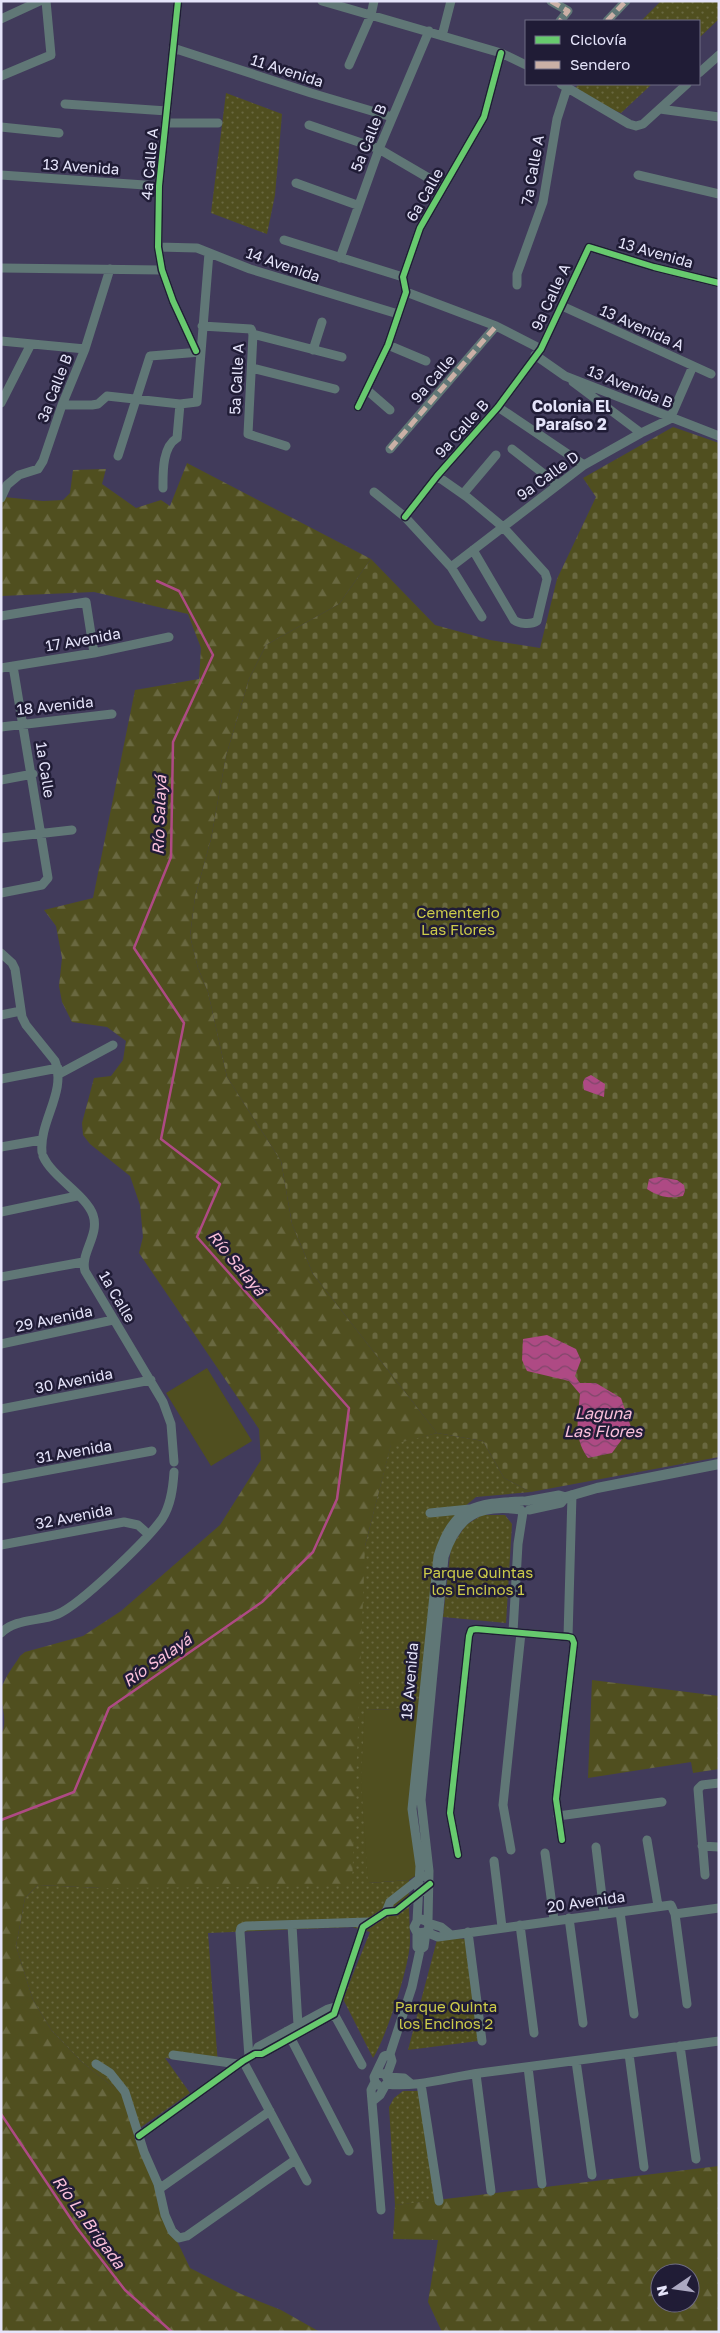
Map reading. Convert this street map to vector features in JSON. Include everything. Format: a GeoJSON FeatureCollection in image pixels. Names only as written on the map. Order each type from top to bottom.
{"type":"FeatureCollection","features":[{"type":"Feature","properties":{"kind":"street"},"geometry":{"type":"LineString","coordinates":[[1,19],[40,1]]}},
{"type":"Feature","properties":{"kind":"street"},"geometry":{"type":"LineString","coordinates":[[1,76],[51,55],[46,1]]}},
{"type":"Feature","properties":{"kind":"street","name":"4a Calle A"},"geometry":{"type":"LineString","coordinates":[[178,1],[159,186],[158,247],[162,270],[173,301],[199,352]]}},
{"type":"Feature","properties":{"kind":"street"},"geometry":{"type":"LineString","coordinates":[[322,1],[500,53],[525,65]]}},
{"type":"Feature","properties":{"kind":"street"},"geometry":{"type":"LineString","coordinates":[[349,65],[371,15],[374,1]]}},
{"type":"Feature","properties":{"kind":"street"},"geometry":{"type":"LineString","coordinates":[[442,36],[451,1]]}},
{"type":"Feature","properties":{"kind":"street"},"geometry":{"type":"LineString","coordinates":[[551,1],[568,11],[561,20]]}},
{"type":"Feature","properties":{"kind":"street"},"geometry":{"type":"LineString","coordinates":[[608,20],[626,1]]}},
{"type":"Feature","properties":{"kind":"street","name":"5a Calle B"},"geometry":{"type":"LineString","coordinates":[[340,258],[357,205],[429,31]]}},
{"type":"Feature","properties":{"kind":"street","name":"11 Avenida"},"geometry":{"type":"LineString","coordinates":[[174,48],[311,93],[392,117]]}},
{"type":"Feature","properties":{"kind":"street","name":"6a Calle"},"geometry":{"type":"LineString","coordinates":[[403,277],[420,228],[484,117],[500,53]]}},
{"type":"Feature","properties":{"kind":"street"},"geometry":{"type":"LineString","coordinates":[[700,72],[719,55]]}},
{"type":"Feature","properties":{"kind":"street"},"geometry":{"type":"LineString","coordinates":[[564,86],[629,124],[636,126],[643,124],[686,85]]}},
{"type":"Feature","properties":{"kind":"street","name":"7a Calle A"},"geometry":{"type":"LineString","coordinates":[[517,285],[517,274],[545,195],[556,121],[564,86]]}},
{"type":"Feature","properties":{"kind":"street"},"geometry":{"type":"LineString","coordinates":[[65,104],[167,111]]}},
{"type":"Feature","properties":{"kind":"street"},"geometry":{"type":"LineString","coordinates":[[660,109],[719,117]]}},
{"type":"Feature","properties":{"kind":"street"},"geometry":{"type":"LineString","coordinates":[[166,123],[218,123]]}},
{"type":"Feature","properties":{"kind":"street"},"geometry":{"type":"LineString","coordinates":[[309,126],[379,149],[444,187]]}},
{"type":"Feature","properties":{"kind":"street"},"geometry":{"type":"LineString","coordinates":[[1,127],[59,133]]}},
{"type":"Feature","properties":{"kind":"street","name":"13 Avenida"},"geometry":{"type":"LineString","coordinates":[[1,175],[159,186]]}},
{"type":"Feature","properties":{"kind":"street"},"geometry":{"type":"LineString","coordinates":[[638,175],[719,194]]}},
{"type":"Feature","properties":{"kind":"street"},"geometry":{"type":"LineString","coordinates":[[296,183],[357,205]]}},
{"type":"Feature","properties":{"kind":"street"},"geometry":{"type":"LineString","coordinates":[[284,240],[403,277],[406,292],[388,345],[358,407]]}},
{"type":"Feature","properties":{"kind":"street","name":"13 Avenida"},"geometry":{"type":"LineString","coordinates":[[588,248],[592,246],[654,267],[719,283]]}},
{"type":"Feature","properties":{"kind":"street","name":"14 Avenida"},"geometry":{"type":"LineString","coordinates":[[158,247],[197,248],[286,281],[398,314]]}},
{"type":"Feature","properties":{"kind":"street","name":"9a Calle A"},"geometry":{"type":"LineString","coordinates":[[538,352],[562,306],[588,248]]}},
{"type":"Feature","properties":{"kind":"street"},"geometry":{"type":"LineString","coordinates":[[62,405],[98,404],[107,396],[180,404],[197,402],[199,352],[209,253]]}},
{"type":"Feature","properties":{"kind":"street"},"geometry":{"type":"LineString","coordinates":[[1,268],[162,270]]}},
{"type":"Feature","properties":{"kind":"street","name":"3a Calle B"},"geometry":{"type":"LineString","coordinates":[[1,498],[7,485],[19,475],[38,468],[43,460],[62,405],[85,349],[110,269]]}},
{"type":"Feature","properties":{"kind":"street","name":"13 Avenida B"},"geometry":{"type":"LineString","coordinates":[[406,292],[496,326],[538,352],[565,376],[670,419],[719,436]]}},
{"type":"Feature","properties":{"kind":"street","name":"13 Avenida A"},"geometry":{"type":"LineString","coordinates":[[562,306],[711,374]]}},
{"type":"Feature","properties":{"kind":"street"},"geometry":{"type":"LineString","coordinates":[[313,350],[322,322]]}},
{"type":"Feature","properties":{"kind":"street"},"geometry":{"type":"LineString","coordinates":[[202,326],[251,331],[342,357]]}},
{"type":"Feature","properties":{"kind":"street","name":"9a Calle"},"geometry":{"type":"LineString","coordinates":[[390,449],[496,326]]}},
{"type":"Feature","properties":{"kind":"street","name":"5a Calle A"},"geometry":{"type":"LineString","coordinates":[[251,331],[252,368],[248,434],[286,446]]}},
{"type":"Feature","properties":{"kind":"street"},"geometry":{"type":"LineString","coordinates":[[1,342],[85,349]]}},
{"type":"Feature","properties":{"kind":"street"},"geometry":{"type":"LineString","coordinates":[[1,403],[31,344]]}},
{"type":"Feature","properties":{"kind":"street"},"geometry":{"type":"LineString","coordinates":[[388,345],[426,361]]}},
{"type":"Feature","properties":{"kind":"street"},"geometry":{"type":"LineString","coordinates":[[118,456],[150,356],[199,352]]}},
{"type":"Feature","properties":{"kind":"street","name":"9a Calle B"},"geometry":{"type":"LineString","coordinates":[[405,517],[437,476],[498,407],[538,352]]}},
{"type":"Feature","properties":{"kind":"street"},"geometry":{"type":"LineString","coordinates":[[670,419],[693,366]]}},
{"type":"Feature","properties":{"kind":"street"},"geometry":{"type":"LineString","coordinates":[[252,368],[335,389]]}},
{"type":"Feature","properties":{"kind":"street"},"geometry":{"type":"LineString","coordinates":[[565,376],[641,433]]}},
{"type":"Feature","properties":{"kind":"street"},"geometry":{"type":"LineString","coordinates":[[367,390],[390,410]]}},
{"type":"Feature","properties":{"kind":"street"},"geometry":{"type":"LineString","coordinates":[[163,488],[163,470],[169,445],[177,438],[180,404]]}},
{"type":"Feature","properties":{"kind":"street"},"geometry":{"type":"LineString","coordinates":[[498,407],[584,465]]}},
{"type":"Feature","properties":{"kind":"street","name":"9a Calle D"},"geometry":{"type":"LineString","coordinates":[[451,567],[584,465],[670,419]]}},
{"type":"Feature","properties":{"kind":"street"},"geometry":{"type":"LineString","coordinates":[[512,449],[558,485]]}},
{"type":"Feature","properties":{"kind":"street"},"geometry":{"type":"LineString","coordinates":[[463,494],[496,455]]}},
{"type":"Feature","properties":{"kind":"street"},"geometry":{"type":"LineString","coordinates":[[437,476],[463,494],[503,527],[545,573],[547,579],[537,621],[534,623],[517,622],[514,620],[474,550]]}},
{"type":"Feature","properties":{"kind":"street"},"geometry":{"type":"LineString","coordinates":[[374,492],[405,517],[451,567],[482,617]]}},
{"type":"Feature","properties":{"kind":"street"},"geometry":{"type":"LineString","coordinates":[[1,616],[86,602],[94,653]]}},
{"type":"Feature","properties":{"kind":"street","name":"17 Avenida"},"geometry":{"type":"LineString","coordinates":[[1,668],[94,653],[169,637]]}},
{"type":"Feature","properties":{"kind":"street","name":"1a Calle"},"geometry":{"type":"LineString","coordinates":[[1,893],[42,885],[48,878],[33,774],[13,666]]}},
{"type":"Feature","properties":{"kind":"street","name":"18 Avenida"},"geometry":{"type":"LineString","coordinates":[[1,727],[112,714]]}},
{"type":"Feature","properties":{"kind":"street"},"geometry":{"type":"LineString","coordinates":[[1,780],[33,774]]}},
{"type":"Feature","properties":{"kind":"street"},"geometry":{"type":"LineString","coordinates":[[1,838],[72,830]]}},
{"type":"Feature","properties":{"kind":"street"},"geometry":{"type":"LineString","coordinates":[[1,953],[7,957],[15,969],[21,1011],[26,1025],[55,1061],[58,1071]]}},
{"type":"Feature","properties":{"kind":"street"},"geometry":{"type":"LineString","coordinates":[[1,1015],[21,1011]]}},
{"type":"Feature","properties":{"kind":"street"},"geometry":{"type":"LineString","coordinates":[[1,1079],[58,1071],[113,1045]]}},
{"type":"Feature","properties":{"kind":"street","name":"1a Calle"},"geometry":{"type":"LineString","coordinates":[[58,1071],[53,1103],[41,1140],[42,1154],[91,1210],[95,1223],[83,1262],[113,1320],[164,1402],[171,1424],[174,1462]]}},
{"type":"Feature","properties":{"kind":"street"},"geometry":{"type":"LineString","coordinates":[[1,1147],[41,1140]]}},
{"type":"Feature","properties":{"kind":"street"},"geometry":{"type":"LineString","coordinates":[[1,1212],[77,1196]]}},
{"type":"Feature","properties":{"kind":"street"},"geometry":{"type":"LineString","coordinates":[[1,1277],[83,1262]]}},
{"type":"Feature","properties":{"kind":"street","name":"29 Avenida"},"geometry":{"type":"LineString","coordinates":[[1,1344],[113,1320]]}},
{"type":"Feature","properties":{"kind":"street","name":"30 Avenida"},"geometry":{"type":"LineString","coordinates":[[1,1409],[151,1380]]}},
{"type":"Feature","properties":{"kind":"street","name":"31 Avenida"},"geometry":{"type":"LineString","coordinates":[[1,1479],[152,1451]]}},
{"type":"Feature","properties":{"kind":"street","name":"18 Avenida"},"geometry":{"type":"LineString","coordinates":[[425,1928],[414,1927],[417,1920],[421,1878],[419,1851],[412,1809],[436,1565],[446,1535],[453,1524],[470,1509],[487,1502],[525,1501],[559,1495],[569,1496],[613,1485],[719,1464]]}},
{"type":"Feature","properties":{"kind":"street"},"geometry":{"type":"LineString","coordinates":[[3,1628],[42,1620],[69,1609],[148,1534],[162,1518],[168,1506],[173,1488],[174,1472]]}},
{"type":"Feature","properties":{"kind":"street"},"geometry":{"type":"LineString","coordinates":[[568,1636],[569,1496]]}},
{"type":"Feature","properties":{"kind":"street","name":"18 Avenida"},"geometry":{"type":"LineString","coordinates":[[390,2054],[412,1987],[420,1950],[417,1946],[425,1928],[430,1884],[421,1800],[444,1558],[458,1528],[473,1514],[489,1508],[524,1511],[561,1503],[569,1496]]}},
{"type":"Feature","properties":{"kind":"street"},"geometry":{"type":"LineString","coordinates":[[511,1850],[502,1805],[517,1633],[518,1544],[524,1511],[520,1505],[525,1501]]}},
{"type":"Feature","properties":{"kind":"street"},"geometry":{"type":"LineString","coordinates":[[430,1513],[470,1509]]}},
{"type":"Feature","properties":{"kind":"street","name":"32 Avenida"},"geometry":{"type":"LineString","coordinates":[[1,1545],[124,1522],[138,1525],[148,1534]]}},
{"type":"Feature","properties":{"kind":"street"},"geometry":{"type":"LineString","coordinates":[[458,1855],[450,1813],[469,1636],[471,1630],[476,1629],[568,1636],[572,1638],[574,1643],[556,1799],[562,1840]]}},
{"type":"Feature","properties":{"kind":"street"},"geometry":{"type":"LineString","coordinates":[[705,1875],[710,1846],[698,1789],[702,1785],[719,1783]]}},
{"type":"Feature","properties":{"kind":"street"},"geometry":{"type":"LineString","coordinates":[[558,1816],[662,1802]]}},
{"type":"Feature","properties":{"kind":"street"},"geometry":{"type":"LineString","coordinates":[[647,1840],[658,1906],[671,1905],[675,1914],[687,2004]]}},
{"type":"Feature","properties":{"kind":"street"},"geometry":{"type":"LineString","coordinates":[[710,1846],[719,1840]]}},
{"type":"Feature","properties":{"kind":"street"},"geometry":{"type":"LineString","coordinates":[[596,1847],[604,1914]]}},
{"type":"Feature","properties":{"kind":"street"},"geometry":{"type":"LineString","coordinates":[[545,1853],[554,1920]]}},
{"type":"Feature","properties":{"kind":"street"},"geometry":{"type":"LineString","coordinates":[[494,1860],[502,1928]]}},
{"type":"Feature","properties":{"kind":"street"},"geometry":{"type":"LineString","coordinates":[[386,1912],[390,1902],[429,1871]]}},
{"type":"Feature","properties":{"kind":"street"},"geometry":{"type":"LineString","coordinates":[[362,2065],[335,2011],[360,1933],[368,1922],[386,1912],[396,1911],[420,1894],[430,1884]]}},
{"type":"Feature","properties":{"kind":"street","name":"20 Avenida"},"geometry":{"type":"LineString","coordinates":[[425,1928],[438,1937],[658,1906]]}},
{"type":"Feature","properties":{"kind":"street"},"geometry":{"type":"LineString","coordinates":[[675,1914],[719,1908]]}},
{"type":"Feature","properties":{"kind":"street"},"geometry":{"type":"LineString","coordinates":[[620,1912],[634,2014]]}},
{"type":"Feature","properties":{"kind":"street"},"geometry":{"type":"LineString","coordinates":[[569,1918],[583,2023]]}},
{"type":"Feature","properties":{"kind":"street"},"geometry":{"type":"LineString","coordinates":[[306,2181],[246,2059],[240,1932],[246,1926],[368,1922]]}},
{"type":"Feature","properties":{"kind":"street"},"geometry":{"type":"LineString","coordinates":[[292,1925],[298,2025]]}},
{"type":"Feature","properties":{"kind":"street"},"geometry":{"type":"LineString","coordinates":[[520,1925],[534,2033]]}},
{"type":"Feature","properties":{"kind":"street"},"geometry":{"type":"LineString","coordinates":[[468,1932],[482,2041]]}},
{"type":"Feature","properties":{"kind":"street"},"geometry":{"type":"LineString","coordinates":[[289,2035],[298,2025],[335,2011]]}},
{"type":"Feature","properties":{"kind":"street"},"geometry":{"type":"LineString","coordinates":[[139,2136],[246,2059],[258,2047],[289,2035],[335,2011]]}},
{"type":"Feature","properties":{"kind":"street"},"geometry":{"type":"LineString","coordinates":[[289,2035],[349,2151]]}},
{"type":"Feature","properties":{"kind":"street"},"geometry":{"type":"LineString","coordinates":[[386,2081],[404,2078],[410,2083],[421,2084],[476,2074],[719,2040]]}},
{"type":"Feature","properties":{"kind":"street"},"geometry":{"type":"LineString","coordinates":[[680,2046],[696,2159]]}},
{"type":"Feature","properties":{"kind":"street"},"geometry":{"type":"LineString","coordinates":[[374,2100],[380,2095],[386,2081],[392,2061],[390,2054],[384,2056],[371,2090],[374,2100],[380,2210]]}},
{"type":"Feature","properties":{"kind":"street"},"geometry":{"type":"LineString","coordinates":[[629,2054],[644,2167]]}},
{"type":"Feature","properties":{"kind":"street"},"geometry":{"type":"LineString","coordinates":[[173,2055],[246,2059]]}},
{"type":"Feature","properties":{"kind":"street"},"geometry":{"type":"LineString","coordinates":[[576,2061],[592,2175]]}},
{"type":"Feature","properties":{"kind":"street"},"geometry":{"type":"LineString","coordinates":[[96,2064],[110,2073],[122,2085],[159,2189],[165,2215],[175,2236],[182,2238],[194,2231],[295,2160]]}},
{"type":"Feature","properties":{"kind":"street"},"geometry":{"type":"LineString","coordinates":[[528,2067],[542,2184]]}},
{"type":"Feature","properties":{"kind":"street"},"geometry":{"type":"LineString","coordinates":[[376,2078],[382,2073],[386,2081]]}},
{"type":"Feature","properties":{"kind":"street"},"geometry":{"type":"LineString","coordinates":[[476,2074],[491,2191]]}},
{"type":"Feature","properties":{"kind":"street"},"geometry":{"type":"LineString","coordinates":[[421,2084],[439,2201]]}},
{"type":"Feature","properties":{"kind":"street"},"geometry":{"type":"LineString","coordinates":[[159,2189],[270,2111]]}},
{"type":"Feature","properties":{"kind":"green space"},"geometry":{"type":"Polygon","coordinates":[[[661,1],[719,1],[719,19],[700,37],[700,20],[642,20],[661,1]]]}},
{"type":"Feature","properties":{"kind":"green space"},"geometry":{"type":"Polygon","coordinates":[[[578,85],[651,85],[621,113],[600,105],[574,89],[578,85]]]}},
{"type":"Feature","properties":{"kind":"green space"},"geometry":{"type":"Polygon","coordinates":[[[226,93],[282,114],[275,195],[267,234],[211,213],[226,93]]]}},
{"type":"Feature","properties":{"kind":"green space","name":"Cementerio Las Flores"},"geometry":{"type":"Polygon","coordinates":[[[673,427],[719,443],[719,1457],[531,1492],[504,1478],[483,1441],[437,1433],[313,1274],[292,1224],[281,1161],[227,1077],[208,992],[198,968],[190,936],[195,897],[211,839],[226,756],[249,679],[266,645],[339,604],[371,559],[435,625],[490,640],[540,648],[557,579],[596,497],[583,478],[673,427]]]}},
{"type":"Feature","properties":{"kind":"green space"},"geometry":{"type":"Polygon","coordinates":[[[187,463],[371,559],[339,604],[266,645],[249,679],[226,756],[211,839],[195,897],[190,936],[198,968],[208,992],[227,1077],[281,1161],[292,1224],[313,1274],[437,1433],[391,1445],[365,1546],[352,1886],[102,1888],[38,1885],[25,1898],[16,1946],[33,2000],[52,2031],[82,2062],[112,2086],[134,2110],[165,2216],[190,2268],[241,2294],[281,2310],[320,2332],[1,2332],[1,1734],[4,1724],[1,1696],[2,1686],[20,1656],[25,1652],[83,1636],[121,1611],[220,1525],[261,1460],[259,1429],[139,1253],[143,1237],[140,1205],[130,1176],[90,1144],[83,1135],[82,1123],[94,1078],[111,1076],[123,1060],[126,1041],[107,1027],[72,1022],[62,1002],[59,986],[62,958],[56,926],[44,910],[93,898],[135,690],[199,679],[201,648],[188,614],[94,592],[1,596],[1,505],[4,497],[43,501],[63,500],[70,493],[73,470],[106,469],[102,484],[136,508],[161,500],[170,506],[187,463]]]}},
{"type":"Feature","properties":{"kind":"green space"},"geometry":{"type":"Polygon","coordinates":[[[207,1368],[252,1441],[211,1466],[166,1393],[207,1368]]]}},
{"type":"Feature","properties":{"kind":"green space"},"geometry":{"type":"Polygon","coordinates":[[[437,1433],[483,1441],[504,1478],[531,1492],[476,1497],[458,1512],[443,1535],[421,1703],[408,1704],[394,1710],[365,1709],[369,1883],[409,1880],[409,1952],[402,1983],[384,2035],[373,2058],[343,1999],[370,1932],[352,1927],[208,1933],[218,2065],[165,2058],[190,2093],[137,2130],[112,2086],[82,2062],[52,2031],[33,2000],[16,1946],[25,1898],[38,1885],[102,1888],[365,1546],[391,1444],[437,1433]]]}},
{"type":"Feature","properties":{"kind":"green space","name":"Parque Quintas los Encinos 1"},"geometry":{"type":"Polygon","coordinates":[[[482,1515],[505,1515],[512,1524],[506,1623],[443,1617],[451,1547],[466,1525],[482,1515]]]}},
{"type":"Feature","properties":{"kind":"green space"},"geometry":{"type":"Polygon","coordinates":[[[592,1680],[719,1696],[719,1769],[693,1773],[691,1762],[588,1778],[592,1680]]]}},
{"type":"Feature","properties":{"kind":"green space"},"geometry":{"type":"Polygon","coordinates":[[[421,1703],[410,1813],[418,1874],[409,1880],[368,1883],[361,1779],[365,1709],[393,1710],[408,1704],[421,1703]]]}},
{"type":"Feature","properties":{"kind":"green space","name":"Parque Quinta los Encinos 2"},"geometry":{"type":"Polygon","coordinates":[[[438,1936],[465,1939],[478,2041],[408,2050],[438,1936]]]}},
{"type":"Feature","properties":{"kind":"green space"},"geometry":{"type":"Polygon","coordinates":[[[403,2091],[419,2091],[435,2201],[395,2205],[389,2107],[394,2098],[403,2091]]]}},
{"type":"Feature","properties":{"kind":"green space"},"geometry":{"type":"Polygon","coordinates":[[[719,2166],[719,2332],[442,2332],[428,2302],[438,2240],[393,2239],[395,2205],[719,2166]]]}},
{"type":"Feature","properties":{"kind":"water"},"geometry":{"type":"Polygon","coordinates":[[[591,1075],[605,1084],[604,1097],[584,1090],[583,1082],[585,1078],[591,1075]]]}},
{"type":"Feature","properties":{"kind":"water"},"geometry":{"type":"Polygon","coordinates":[[[659,1177],[677,1180],[684,1185],[685,1191],[683,1196],[664,1197],[647,1189],[649,1179],[659,1177]]]}},
{"type":"Feature","properties":{"kind":"water","name":"Laguna Las Flores"},"geometry":{"type":"Polygon","coordinates":[[[547,1335],[576,1349],[581,1360],[575,1376],[580,1383],[596,1383],[621,1398],[631,1427],[612,1453],[588,1458],[583,1450],[578,1435],[580,1394],[569,1381],[527,1371],[522,1360],[523,1339],[547,1335]]]}},
{"type":"Feature","properties":{"kind":"waterway","name":"Río Salayá"},"geometry":{"type":"LineString","coordinates":[[1,1820],[74,1792],[109,1708],[262,1602],[313,1552],[337,1499],[349,1408],[197,1237],[220,1184],[161,1139],[184,1023],[134,948],[171,857],[173,742],[213,655],[179,591],[157,581]]}},
{"type":"Feature","properties":{"kind":"waterway","name":"Río La Brigada"},"geometry":{"type":"LineString","coordinates":[[1,2114],[77,2228],[125,2290],[172,2332]]}},
{"type":"Feature","properties":{"kind":"marked path"},"geometry":{"type":"LineString","coordinates":[[551,1],[568,11],[561,20]]}},
{"type":"Feature","properties":{"kind":"marked path"},"geometry":{"type":"LineString","coordinates":[[608,20],[626,1]]}},
{"type":"Feature","properties":{"kind":"marked path"},"geometry":{"type":"LineString","coordinates":[[390,449],[496,326]]}},
{"type":"Feature","properties":{"kind":"cycle path"},"geometry":{"type":"LineString","coordinates":[[178,1],[159,186],[158,247],[162,270],[173,301],[196,351]]}},
{"type":"Feature","properties":{"kind":"cycle path"},"geometry":{"type":"LineString","coordinates":[[358,407],[388,345],[406,292],[403,277],[420,228],[484,117],[501,53]]}},
{"type":"Feature","properties":{"kind":"cycle path"},"geometry":{"type":"LineString","coordinates":[[405,517],[437,476],[498,407],[541,349],[589,247],[654,267],[719,283]]}},
{"type":"Feature","properties":{"kind":"cycle path"},"geometry":{"type":"LineString","coordinates":[[458,1855],[450,1813],[469,1636],[471,1630],[476,1629],[572,1638],[574,1643],[556,1799],[562,1840]]}},
{"type":"Feature","properties":{"kind":"cycle path"},"geometry":{"type":"LineString","coordinates":[[139,2136],[243,2061],[255,2054],[262,2054],[334,2014],[363,1927],[386,1912],[396,1911],[430,1884]]}},
{"type":"Feature","properties":{"kind":"district","name":"Colonia El Paraíso 2"},"geometry":{"type":"Point","coordinates":[571,415]}}]}
